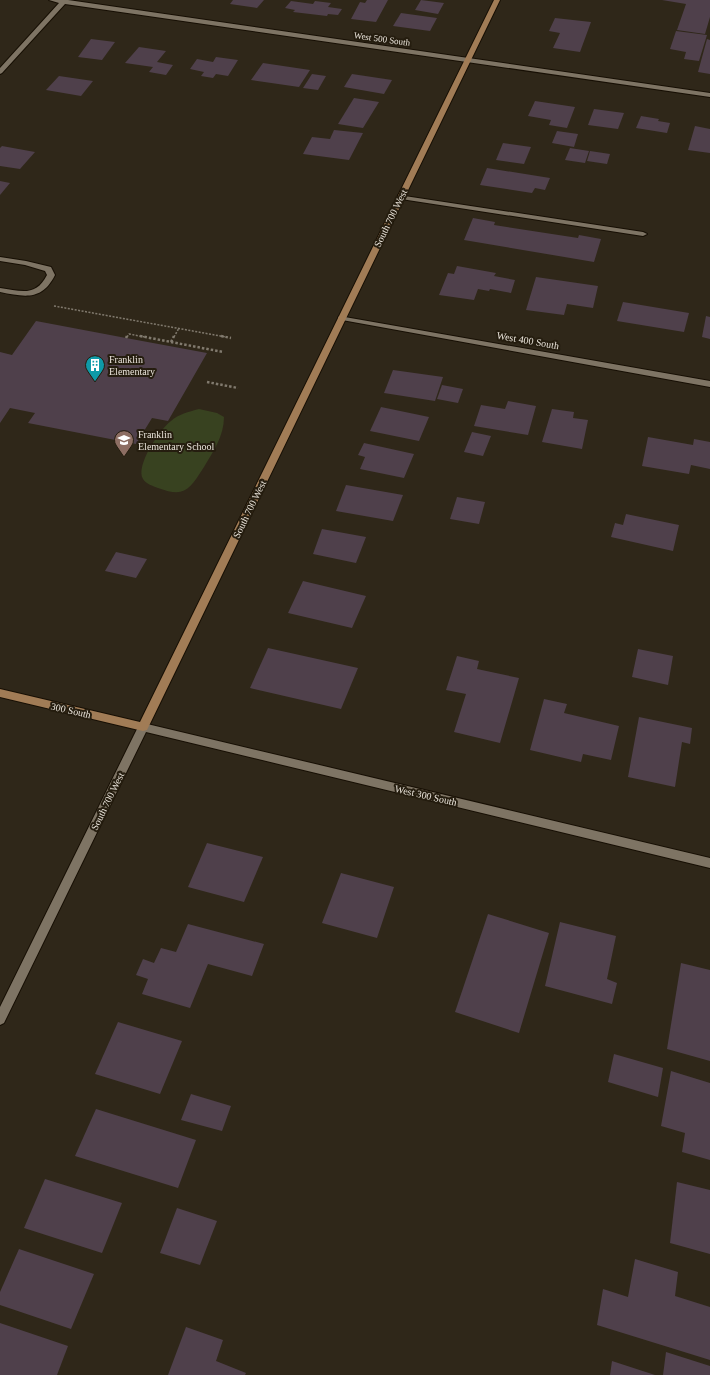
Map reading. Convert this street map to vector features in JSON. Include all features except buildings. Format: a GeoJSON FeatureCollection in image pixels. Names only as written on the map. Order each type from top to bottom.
{"type":"FeatureCollection","features":[{"type":"Feature","properties":{"kind":"street","name":"West 500 South"},"geometry":{"type":"LineString","coordinates":[[52,0],[710,95]]}},
{"type":"Feature","properties":{"kind":"street","name":"South 700 West"},"geometry":{"type":"LineString","coordinates":[[0,1019],[497,0]]}},
{"type":"Feature","properties":{"kind":"street"},"geometry":{"type":"LineString","coordinates":[[0,72],[64,1]]}},
{"type":"Feature","properties":{"kind":"street"},"geometry":{"type":"LineString","coordinates":[[401,197],[643,234]]}},
{"type":"Feature","properties":{"kind":"street"},"geometry":{"type":"LineString","coordinates":[[0,259],[26,263],[48,269],[51,275],[47,284],[35,293],[20,294],[0,290]]}},
{"type":"Feature","properties":{"kind":"street","name":"West 400 South"},"geometry":{"type":"LineString","coordinates":[[342,318],[710,384]]}},
{"type":"Feature","properties":{"kind":"street","name":"300 South"},"geometry":{"type":"LineString","coordinates":[[0,693],[143,727]]}},
{"type":"Feature","properties":{"kind":"street","name":"West 300 South"},"geometry":{"type":"LineString","coordinates":[[143,727],[710,863]]}},
{"type":"Feature","properties":{"kind":"path"},"geometry":{"type":"LineString","coordinates":[[54,306],[231,338]]}},
{"type":"Feature","properties":{"kind":"path"},"geometry":{"type":"LineString","coordinates":[[171,342],[179,328]]}},
{"type":"Feature","properties":{"kind":"path"},"geometry":{"type":"LineString","coordinates":[[126,338],[129,334],[223,352]]}},
{"type":"Feature","properties":{"kind":"path"},"geometry":{"type":"LineString","coordinates":[[207,382],[238,388]]}},
{"type":"Feature","properties":{"kind":"green space"},"geometry":{"type":"Polygon","coordinates":[[[199,409],[217,413],[224,417],[224,424],[220,437],[204,467],[190,486],[186,490],[180,492],[167,491],[150,485],[143,479],[141,473],[145,457],[155,439],[171,421],[184,414],[199,409]]]}},
{"type":"Feature","properties":{"kind":"place","name":"Franklin Elementary"},"geometry":{"type":"Point","coordinates":[95,382]}},
{"type":"Feature","properties":{"kind":"place","name":"Franklin Elementary School"},"geometry":{"type":"Point","coordinates":[124,457]}}]}
